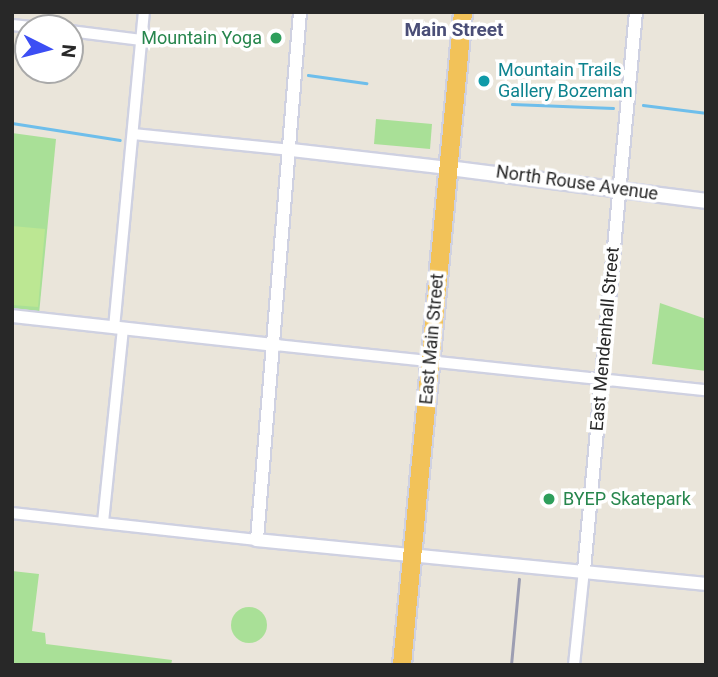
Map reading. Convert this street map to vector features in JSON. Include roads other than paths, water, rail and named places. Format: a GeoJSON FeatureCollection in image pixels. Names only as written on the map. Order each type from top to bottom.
{"type":"FeatureCollection","features":[{"type":"Feature","properties":{"kind":"highway","name":"East Main Street"},"geometry":{"type":"LineString","coordinates":[[402,665],[463,12]]}},
{"type":"Feature","properties":{"kind":"main road","name":"North Rouse Avenue"},"geometry":{"type":"LineString","coordinates":[[449,168],[706,201]]}},
{"type":"Feature","properties":{"kind":"street"},"geometry":{"type":"LineString","coordinates":[[103,522],[132,134],[144,12]]}},
{"type":"Feature","properties":{"kind":"street"},"geometry":{"type":"LineString","coordinates":[[257,540],[276,345],[300,12]]}},
{"type":"Feature","properties":{"kind":"street","name":"East Mendenhall Street"},"geometry":{"type":"LineString","coordinates":[[575,665],[636,12]]}},
{"type":"Feature","properties":{"kind":"street"},"geometry":{"type":"LineString","coordinates":[[84,34],[142,40]]}},
{"type":"Feature","properties":{"kind":"street"},"geometry":{"type":"LineString","coordinates":[[132,134],[449,168]]}},
{"type":"Feature","properties":{"kind":"street"},"geometry":{"type":"LineString","coordinates":[[12,316],[706,390]]}},
{"type":"Feature","properties":{"kind":"street"},"geometry":{"type":"LineString","coordinates":[[12,513],[411,556],[583,570],[706,584]]}},
{"type":"Feature","properties":{"kind":"waterway"},"geometry":{"type":"LineString","coordinates":[[308,75],[366,83]]}},
{"type":"Feature","properties":{"kind":"waterway"},"geometry":{"type":"LineString","coordinates":[[512,104],[613,108]]}},
{"type":"Feature","properties":{"kind":"waterway"},"geometry":{"type":"LineString","coordinates":[[643,105],[706,113]]}},
{"type":"Feature","properties":{"kind":"waterway"},"geometry":{"type":"LineString","coordinates":[[12,123],[120,140]]}},
{"type":"Feature","properties":{"kind":"railway"},"geometry":{"type":"LineString","coordinates":[[511,665],[519,579]]}},
{"type":"Feature","properties":{"kind":"place","name":"Mountain Yoga"},"geometry":{"type":"Point","coordinates":[276,38]}},
{"type":"Feature","properties":{"kind":"place","name":"Mountain Trails Gallery Bozeman"},"geometry":{"type":"Point","coordinates":[484,81]}},
{"type":"Feature","properties":{"kind":"place","name":"BYEP Skatepark"},"geometry":{"type":"Point","coordinates":[549,499]}},
{"type":"Feature","properties":{"kind":"district","name":"Main Street"},"geometry":{"type":"Point","coordinates":[454,30]}}]}
